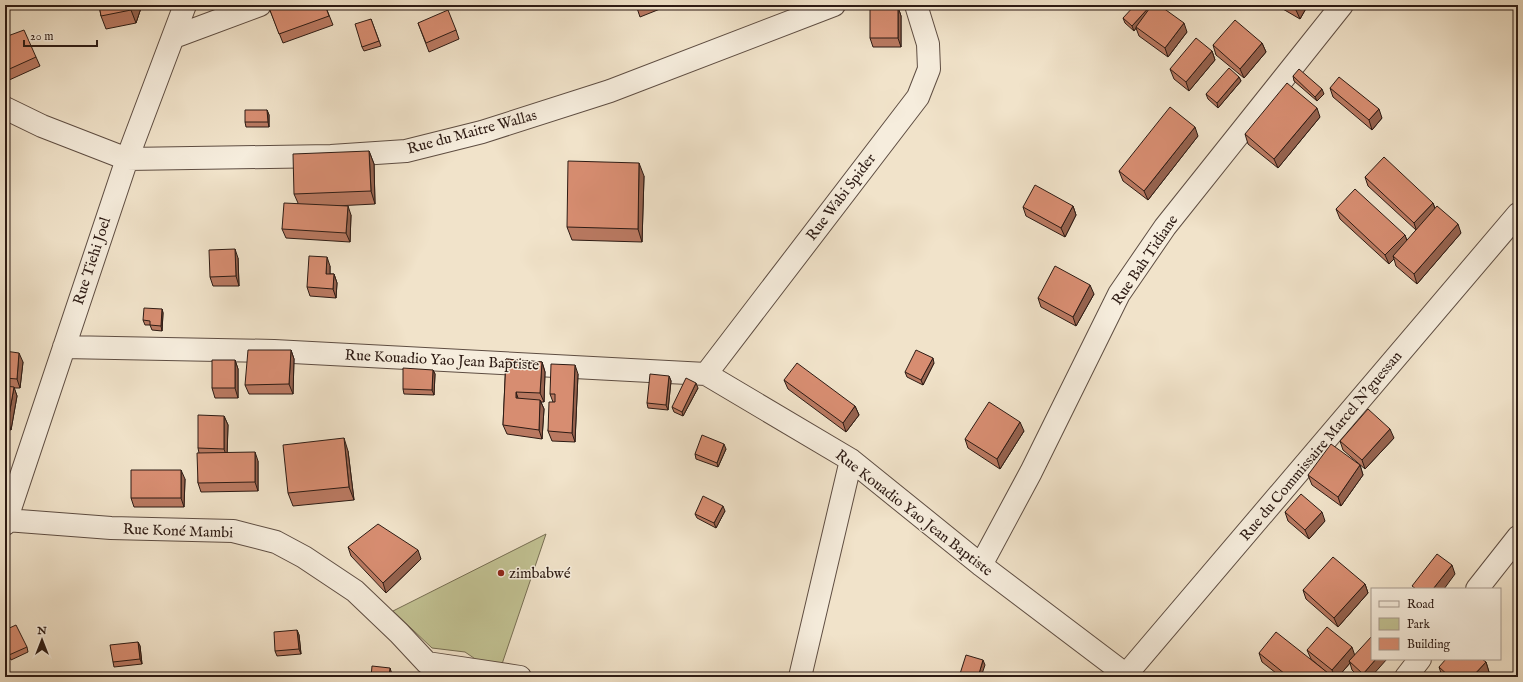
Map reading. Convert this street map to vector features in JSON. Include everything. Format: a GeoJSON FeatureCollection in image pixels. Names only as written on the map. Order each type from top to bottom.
{"type":"FeatureCollection","features":[{"type":"Feature","properties":{"kind":"street","name":"Rue Tiehi Joel"},"geometry":{"type":"LineString","coordinates":[[5,522],[126,159],[185,5]]}},
{"type":"Feature","properties":{"kind":"street"},"geometry":{"type":"LineString","coordinates":[[174,37],[260,5]]}},
{"type":"Feature","properties":{"kind":"street","name":"Rue du Maitre Wallas"},"geometry":{"type":"LineString","coordinates":[[5,108],[42,126],[126,159],[331,156],[406,151],[482,132],[610,92],[834,5]]}},
{"type":"Feature","properties":{"kind":"street","name":"Rue Wabi Spider"},"geometry":{"type":"LineString","coordinates":[[706,374],[918,98],[929,69],[928,44],[916,5]]}},
{"type":"Feature","properties":{"kind":"street","name":"Rue Bah Tidiane"},"geometry":{"type":"LineString","coordinates":[[981,565],[1031,472],[1119,294],[1165,227],[1342,5]]}},
{"type":"Feature","properties":{"kind":"street","name":"Rue du Commissaire Marcel N'guessan"},"geometry":{"type":"LineString","coordinates":[[1127,676],[1518,214]]}},
{"type":"Feature","properties":{"kind":"street","name":"Rue Kouadio Yao Jean Baptiste"},"geometry":{"type":"LineString","coordinates":[[64,347],[274,351],[706,374],[851,460],[981,565],[1127,676]]}},
{"type":"Feature","properties":{"kind":"street"},"geometry":{"type":"LineString","coordinates":[[800,677],[851,460]]}},
{"type":"Feature","properties":{"kind":"street","name":"Rue Koné Mambi"},"geometry":{"type":"LineString","coordinates":[[5,522],[111,528],[233,531],[276,542],[304,557],[354,591],[399,633],[426,670],[520,677]]}},
{"type":"Feature","properties":{"kind":"street"},"geometry":{"type":"LineString","coordinates":[[1477,588],[1518,537]]}},
{"type":"Feature","properties":{"kind":"street"},"geometry":{"type":"LineString","coordinates":[[1406,677],[1419,660]]}},
{"type":"Feature","properties":{"kind":"green space","name":"zimbabwé"},"geometry":{"type":"Polygon","coordinates":[[[546,534],[502,664],[496,673],[465,652],[432,648],[393,611],[546,534]]]}},
{"type":"Feature","properties":{"kind":"building"},"geometry":{"type":"Polygon","coordinates":[[[99,5],[133,5],[131,10],[101,16],[99,5]]]}},
{"type":"Feature","properties":{"kind":"building"},"geometry":{"type":"Polygon","coordinates":[[[268,5],[325,5],[329,16],[279,34],[268,5]]]}},
{"type":"Feature","properties":{"kind":"building"},"geometry":{"type":"Polygon","coordinates":[[[636,5],[644,5],[637,8],[636,5]]]}},
{"type":"Feature","properties":{"kind":"building"},"geometry":{"type":"Polygon","coordinates":[[[1135,5],[1151,5],[1132,26],[1123,18],[1135,5]]]}},
{"type":"Feature","properties":{"kind":"building"},"geometry":{"type":"Polygon","coordinates":[[[1152,5],[1159,5],[1184,23],[1165,48],[1136,27],[1152,5]]]}},
{"type":"Feature","properties":{"kind":"building"},"geometry":{"type":"Polygon","coordinates":[[[1288,5],[1299,5],[1296,10],[1288,5]]]}},
{"type":"Feature","properties":{"kind":"building"},"geometry":{"type":"Polygon","coordinates":[[[870,7],[898,7],[898,38],[870,38],[870,7]]]}},
{"type":"Feature","properties":{"kind":"building"},"geometry":{"type":"Polygon","coordinates":[[[448,10],[456,30],[426,43],[418,23],[448,10]]]}},
{"type":"Feature","properties":{"kind":"building"},"geometry":{"type":"Polygon","coordinates":[[[371,19],[379,41],[362,47],[355,24],[371,19]]]}},
{"type":"Feature","properties":{"kind":"building"},"geometry":{"type":"Polygon","coordinates":[[[1235,20],[1262,43],[1240,69],[1213,45],[1235,20]]]}},
{"type":"Feature","properties":{"kind":"building"},"geometry":{"type":"Polygon","coordinates":[[[24,30],[36,57],[5,71],[5,37],[24,30]]]}},
{"type":"Feature","properties":{"kind":"building"},"geometry":{"type":"Polygon","coordinates":[[[1196,38],[1212,51],[1186,82],[1170,69],[1196,38]]]}},
{"type":"Feature","properties":{"kind":"building"},"geometry":{"type":"Polygon","coordinates":[[[1229,68],[1239,77],[1217,103],[1206,94],[1229,68]]]}},
{"type":"Feature","properties":{"kind":"building"},"geometry":{"type":"Polygon","coordinates":[[[1299,69],[1322,89],[1315,97],[1293,76],[1299,69]]]}},
{"type":"Feature","properties":{"kind":"building"},"geometry":{"type":"Polygon","coordinates":[[[1339,77],[1379,109],[1369,120],[1330,88],[1339,77]]]}},
{"type":"Feature","properties":{"kind":"building"},"geometry":{"type":"Polygon","coordinates":[[[1287,83],[1317,108],[1274,159],[1245,134],[1287,83]]]}},
{"type":"Feature","properties":{"kind":"building"},"geometry":{"type":"Polygon","coordinates":[[[1170,107],[1195,127],[1144,191],[1119,171],[1170,107]]]}},
{"type":"Feature","properties":{"kind":"building"},"geometry":{"type":"Polygon","coordinates":[[[245,110],[267,110],[268,122],[245,122],[245,110]]]}},
{"type":"Feature","properties":{"kind":"building"},"geometry":{"type":"Polygon","coordinates":[[[369,151],[371,191],[294,194],[293,154],[369,151]]]}},
{"type":"Feature","properties":{"kind":"building"},"geometry":{"type":"Polygon","coordinates":[[[1384,157],[1433,203],[1414,223],[1365,177],[1384,157]]]}},
{"type":"Feature","properties":{"kind":"building"},"geometry":{"type":"Polygon","coordinates":[[[568,161],[639,163],[638,229],[567,227],[568,161]]]}},
{"type":"Feature","properties":{"kind":"building"},"geometry":{"type":"Polygon","coordinates":[[[1035,185],[1073,206],[1061,228],[1023,207],[1035,185]]]}},
{"type":"Feature","properties":{"kind":"building"},"geometry":{"type":"Polygon","coordinates":[[[1355,189],[1405,235],[1385,255],[1336,209],[1355,189]]]}},
{"type":"Feature","properties":{"kind":"building"},"geometry":{"type":"Polygon","coordinates":[[[284,203],[348,206],[346,233],[282,229],[284,203]]]}},
{"type":"Feature","properties":{"kind":"building"},"geometry":{"type":"Polygon","coordinates":[[[1437,206],[1458,224],[1414,274],[1393,256],[1437,206]]]}},
{"type":"Feature","properties":{"kind":"building"},"geometry":{"type":"Polygon","coordinates":[[[235,249],[236,276],[210,277],[209,250],[235,249]]]}},
{"type":"Feature","properties":{"kind":"building"},"geometry":{"type":"Polygon","coordinates":[[[309,256],[327,257],[326,274],[334,274],[333,289],[307,287],[309,256]]]}},
{"type":"Feature","properties":{"kind":"building"},"geometry":{"type":"Polygon","coordinates":[[[1055,266],[1090,285],[1073,317],[1038,298],[1055,266]]]}},
{"type":"Feature","properties":{"kind":"building"},"geometry":{"type":"Polygon","coordinates":[[[144,308],[162,309],[161,326],[150,325],[150,321],[143,320],[144,308]]]}},
{"type":"Feature","properties":{"kind":"building"},"geometry":{"type":"Polygon","coordinates":[[[248,350],[291,350],[289,384],[245,385],[248,350]]]}},
{"type":"Feature","properties":{"kind":"building"},"geometry":{"type":"Polygon","coordinates":[[[916,350],[933,358],[921,380],[905,372],[916,350]]]}},
{"type":"Feature","properties":{"kind":"building"},"geometry":{"type":"Polygon","coordinates":[[[5,351],[19,353],[17,379],[5,378],[5,351]]]}},
{"type":"Feature","properties":{"kind":"building"},"geometry":{"type":"Polygon","coordinates":[[[506,359],[542,362],[540,393],[516,392],[516,398],[540,400],[539,430],[503,425],[506,359]]]}},
{"type":"Feature","properties":{"kind":"building"},"geometry":{"type":"Polygon","coordinates":[[[212,360],[235,360],[235,388],[212,388],[212,360]]]}},
{"type":"Feature","properties":{"kind":"building"},"geometry":{"type":"Polygon","coordinates":[[[797,363],[855,406],[843,423],[784,380],[797,363]]]}},
{"type":"Feature","properties":{"kind":"building"},"geometry":{"type":"Polygon","coordinates":[[[551,364],[575,365],[572,433],[548,431],[549,402],[555,402],[555,394],[550,394],[551,364]]]}},
{"type":"Feature","properties":{"kind":"building"},"geometry":{"type":"Polygon","coordinates":[[[403,368],[433,370],[432,390],[403,389],[403,368]]]}},
{"type":"Feature","properties":{"kind":"building"},"geometry":{"type":"Polygon","coordinates":[[[650,374],[669,376],[666,405],[647,403],[650,374]]]}},
{"type":"Feature","properties":{"kind":"building"},"geometry":{"type":"Polygon","coordinates":[[[686,378],[696,383],[682,412],[672,407],[686,378]]]}},
{"type":"Feature","properties":{"kind":"building"},"geometry":{"type":"Polygon","coordinates":[[[5,386],[14,387],[8,421],[5,420],[5,386]]]}},
{"type":"Feature","properties":{"kind":"building"},"geometry":{"type":"Polygon","coordinates":[[[989,402],[1020,422],[997,459],[965,439],[989,402]]]}},
{"type":"Feature","properties":{"kind":"building"},"geometry":{"type":"Polygon","coordinates":[[[1368,409],[1390,429],[1362,460],[1340,441],[1368,409]]]}},
{"type":"Feature","properties":{"kind":"building"},"geometry":{"type":"Polygon","coordinates":[[[198,415],[224,416],[224,449],[198,448],[198,415]]]}},
{"type":"Feature","properties":{"kind":"building"},"geometry":{"type":"Polygon","coordinates":[[[702,435],[724,444],[717,463],[695,454],[702,435]]]}},
{"type":"Feature","properties":{"kind":"building"},"geometry":{"type":"Polygon","coordinates":[[[344,438],[349,487],[288,493],[283,445],[344,438]]]}},
{"type":"Feature","properties":{"kind":"building"},"geometry":{"type":"Polygon","coordinates":[[[1331,444],[1360,465],[1338,497],[1308,475],[1331,444]]]}},
{"type":"Feature","properties":{"kind":"building"},"geometry":{"type":"Polygon","coordinates":[[[255,452],[255,482],[198,483],[197,453],[255,452]]]}},
{"type":"Feature","properties":{"kind":"building"},"geometry":{"type":"Polygon","coordinates":[[[131,470],[181,470],[181,498],[131,498],[131,470]]]}},
{"type":"Feature","properties":{"kind":"building"},"geometry":{"type":"Polygon","coordinates":[[[1301,494],[1322,512],[1305,530],[1285,512],[1301,494]]]}},
{"type":"Feature","properties":{"kind":"building"},"geometry":{"type":"Polygon","coordinates":[[[703,496],[723,506],[714,523],[695,514],[703,496]]]}},
{"type":"Feature","properties":{"kind":"building"},"geometry":{"type":"Polygon","coordinates":[[[378,524],[418,550],[383,583],[348,547],[378,524]]]}},
{"type":"Feature","properties":{"kind":"building"},"geometry":{"type":"Polygon","coordinates":[[[1437,554],[1452,565],[1434,588],[1415,588],[1412,586],[1437,554]]]}},
{"type":"Feature","properties":{"kind":"building"},"geometry":{"type":"Polygon","coordinates":[[[1333,557],[1365,584],[1334,618],[1303,590],[1333,557]]]}},
{"type":"Feature","properties":{"kind":"building"},"geometry":{"type":"Polygon","coordinates":[[[16,625],[27,647],[9,655],[5,646],[5,630],[16,625]]]}},
{"type":"Feature","properties":{"kind":"building"},"geometry":{"type":"Polygon","coordinates":[[[1327,627],[1352,647],[1332,670],[1307,650],[1327,627]]]}},
{"type":"Feature","properties":{"kind":"building"},"geometry":{"type":"Polygon","coordinates":[[[297,630],[299,649],[275,651],[274,632],[297,630]]]}},
{"type":"Feature","properties":{"kind":"building"},"geometry":{"type":"Polygon","coordinates":[[[1276,632],[1328,673],[1325,677],[1282,677],[1285,674],[1259,653],[1276,632]]]}},
{"type":"Feature","properties":{"kind":"building"},"geometry":{"type":"Polygon","coordinates":[[[1371,637],[1371,660],[1375,660],[1363,674],[1349,661],[1371,637]]]}},
{"type":"Feature","properties":{"kind":"building"},"geometry":{"type":"Polygon","coordinates":[[[138,642],[140,659],[113,662],[110,645],[138,642]]]}},
{"type":"Feature","properties":{"kind":"building"},"geometry":{"type":"Polygon","coordinates":[[[966,655],[983,660],[978,677],[959,677],[966,655]]]}},
{"type":"Feature","properties":{"kind":"building"},"geometry":{"type":"Polygon","coordinates":[[[1445,660],[1483,660],[1486,662],[1472,677],[1450,677],[1439,667],[1445,660]]]}},
{"type":"Feature","properties":{"kind":"building"},"geometry":{"type":"Polygon","coordinates":[[[372,666],[390,668],[389,677],[371,677],[372,666]]]}},
{"type":"Feature","properties":{"kind":"place","name":"zimbabwé"},"geometry":{"type":"Point","coordinates":[501,573]}}]}
